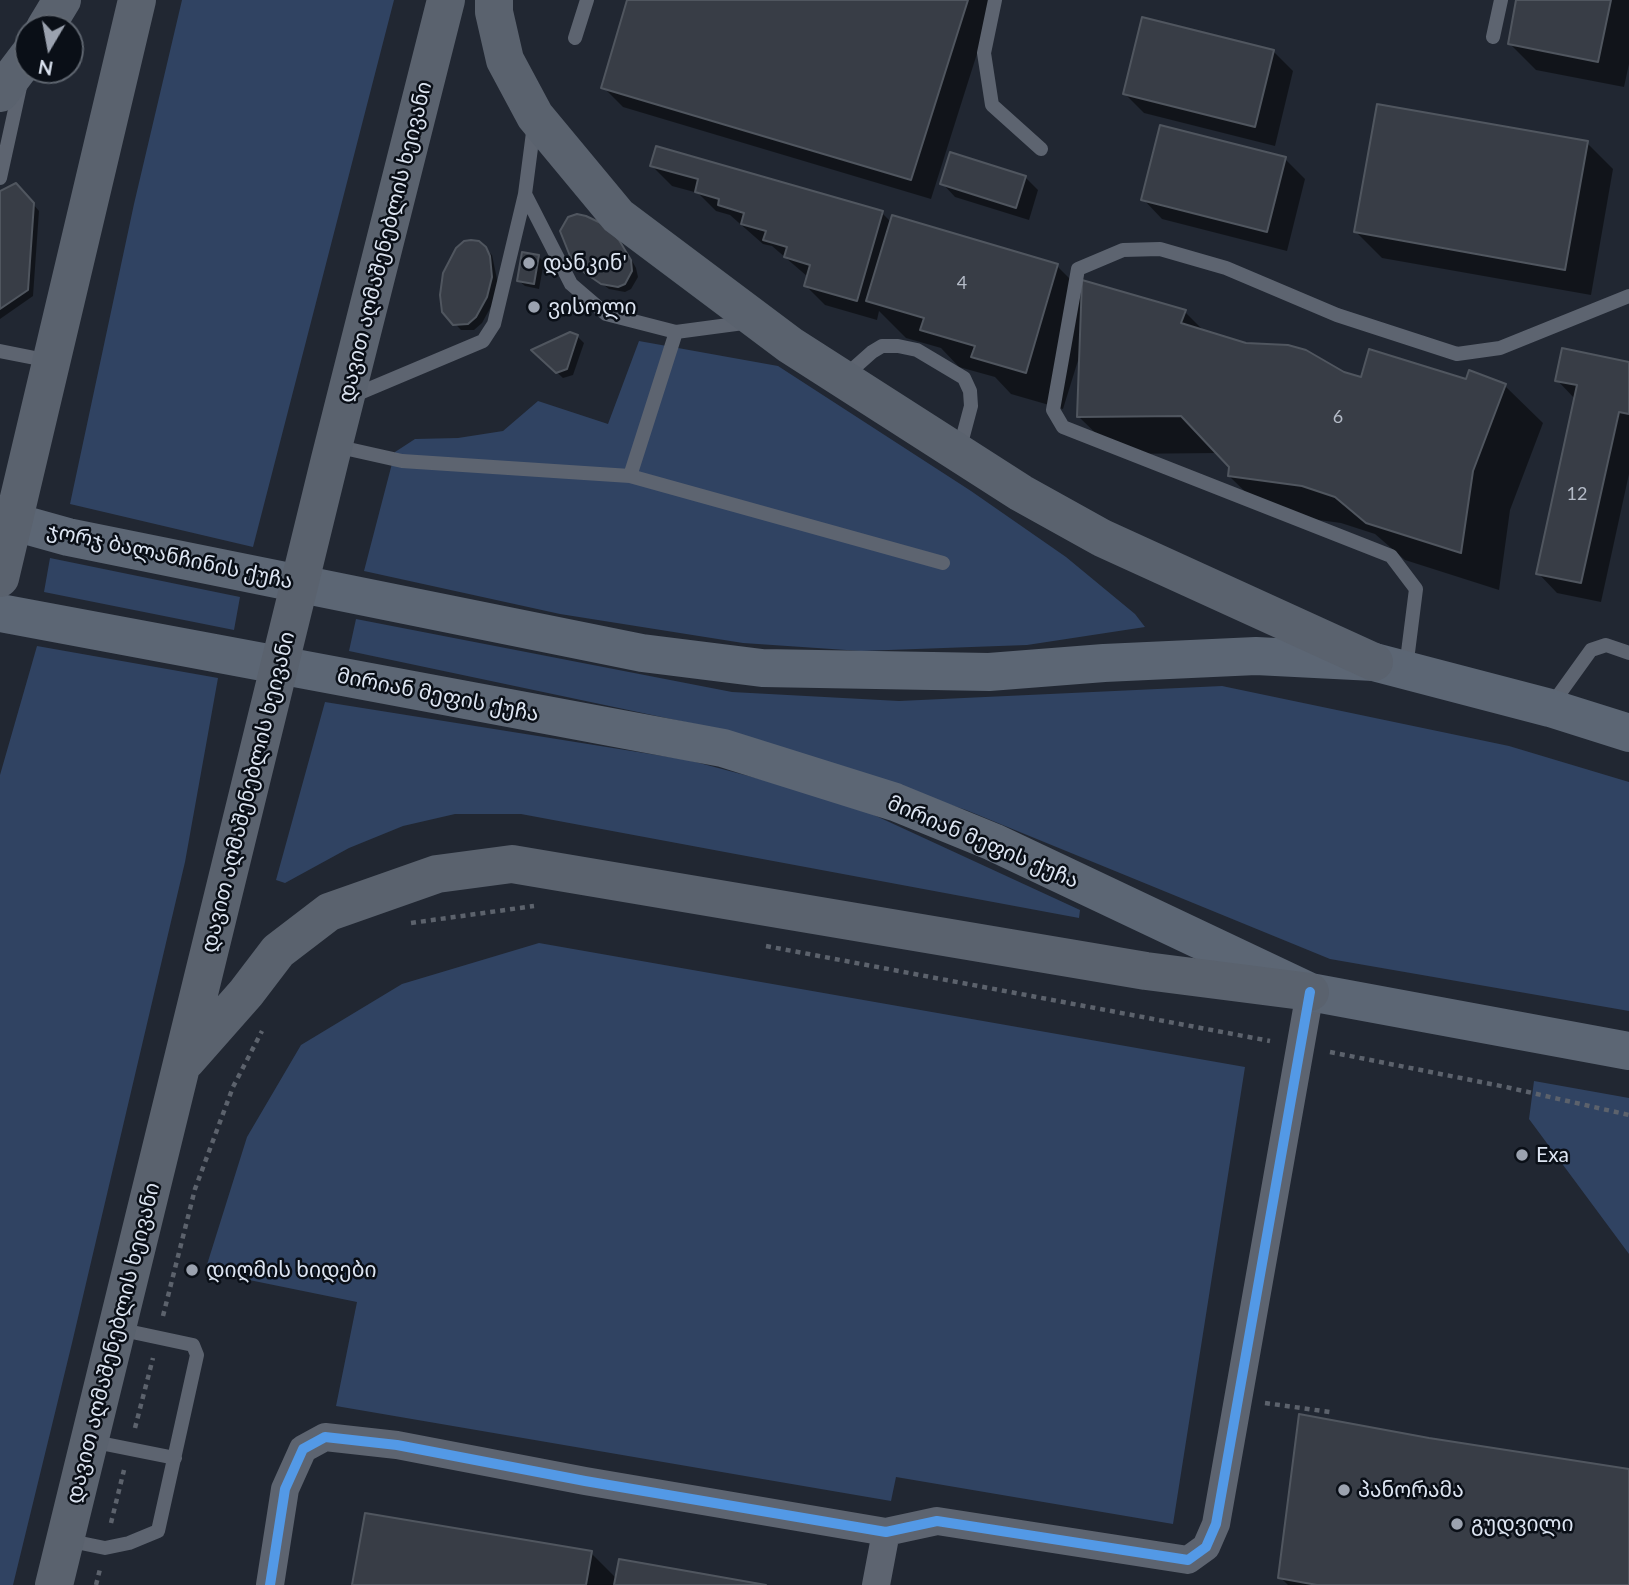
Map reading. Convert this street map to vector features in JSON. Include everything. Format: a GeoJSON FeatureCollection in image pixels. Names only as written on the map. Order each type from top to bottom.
{"type":"FeatureCollection","features":[{"type":"Feature","properties":{"kind":"highway"},"geometry":{"type":"LineString","coordinates":[[0,578],[136,0]]}},
{"type":"Feature","properties":{"kind":"highway","name":"დავით აღმაშენებლის ხეივანი"},"geometry":{"type":"LineString","coordinates":[[54,1585],[446,0]]}},
{"type":"Feature","properties":{"kind":"highway"},"geometry":{"type":"LineString","coordinates":[[494,0],[494,12],[505,60],[535,116],[618,216],[790,345],[1021,493],[1102,538],[1390,666]]}},
{"type":"Feature","properties":{"kind":"highway"},"geometry":{"type":"LineString","coordinates":[[0,93],[14,73]]}},
{"type":"Feature","properties":{"kind":"highway"},"geometry":{"type":"LineString","coordinates":[[182,1065],[246,993],[278,951],[329,912],[437,874],[512,864],[1146,971],[1310,992]]}},
{"type":"Feature","properties":{"kind":"main road","name":"ჯორჯ ბალანჩინის ქუჩა"},"geometry":{"type":"LineString","coordinates":[[0,518],[68,537],[642,653],[762,668],[989,672],[1104,663],[1256,656],[1390,666]]}},
{"type":"Feature","properties":{"kind":"main road","name":"მირიან მეფის ქუჩა"},"geometry":{"type":"LineString","coordinates":[[0,613],[723,748],[895,802],[993,842],[1310,992],[1629,1051]]}},
{"type":"Feature","properties":{"kind":"main road"},"geometry":{"type":"LineString","coordinates":[[1390,666],[1550,708],[1629,733]]}},
{"type":"Feature","properties":{"kind":"street"},"geometry":{"type":"LineString","coordinates":[[270,1585],[285,1489],[303,1449],[325,1437],[397,1446],[886,1532],[937,1521],[1188,1560],[1206,1547],[1216,1524],[1298,1046],[1310,992]]}},
{"type":"Feature","properties":{"kind":"street"},"geometry":{"type":"LineString","coordinates":[[876,1585],[886,1532]]}},
{"type":"Feature","properties":{"kind":"lane"},"geometry":{"type":"LineString","coordinates":[[575,38],[587,0]]}},
{"type":"Feature","properties":{"kind":"lane"},"geometry":{"type":"LineString","coordinates":[[995,0],[984,53],[992,105],[1041,149]]}},
{"type":"Feature","properties":{"kind":"lane"},"geometry":{"type":"LineString","coordinates":[[1493,37],[1501,0]]}},
{"type":"Feature","properties":{"kind":"lane"},"geometry":{"type":"LineString","coordinates":[[0,178],[24,84]]}},
{"type":"Feature","properties":{"kind":"lane"},"geometry":{"type":"LineString","coordinates":[[346,399],[482,341],[494,324],[525,194],[535,116]]}},
{"type":"Feature","properties":{"kind":"lane"},"geometry":{"type":"LineString","coordinates":[[525,194],[571,284],[606,314],[676,332],[759,321]]}},
{"type":"Feature","properties":{"kind":"lane"},"geometry":{"type":"LineString","coordinates":[[1390,666],[1416,589],[1391,556],[1063,427],[1053,410],[1078,269],[1123,250],[1160,249],[1226,268],[1337,314],[1457,354],[1500,348],[1629,296]]}},
{"type":"Feature","properties":{"kind":"lane"},"geometry":{"type":"LineString","coordinates":[[630,476],[676,332]]}},
{"type":"Feature","properties":{"kind":"lane"},"geometry":{"type":"LineString","coordinates":[[842,379],[882,346],[917,350],[964,378],[970,391],[971,406],[958,453]]}},
{"type":"Feature","properties":{"kind":"lane"},"geometry":{"type":"LineString","coordinates":[[0,351],[52,361]]}},
{"type":"Feature","properties":{"kind":"lane"},"geometry":{"type":"LineString","coordinates":[[332,453],[402,461],[630,476],[943,563]]}},
{"type":"Feature","properties":{"kind":"lane"},"geometry":{"type":"LineString","coordinates":[[1550,708],[1591,650],[1606,645],[1629,653]]}},
{"type":"Feature","properties":{"kind":"lane"},"geometry":{"type":"LineString","coordinates":[[64,1539],[105,1548],[129,1543],[158,1531],[197,1355],[194,1345],[118,1329]]}},
{"type":"Feature","properties":{"kind":"lane"},"geometry":{"type":"LineString","coordinates":[[90,1441],[175,1458]]}},
{"type":"Feature","properties":{"kind":"path"},"geometry":{"type":"LineString","coordinates":[[407,924],[545,904]]}},
{"type":"Feature","properties":{"kind":"path"},"geometry":{"type":"LineString","coordinates":[[764,946],[1298,1046],[1506,1087],[1629,1115]]}},
{"type":"Feature","properties":{"kind":"path"},"geometry":{"type":"LineString","coordinates":[[96,1585],[195,1189],[233,1087],[264,1029]]}},
{"type":"Feature","properties":{"kind":"path"},"geometry":{"type":"LineString","coordinates":[[1238,1399],[1330,1412]]}},
{"type":"Feature","properties":{"kind":"shaded area"},"geometry":{"type":"Polygon","coordinates":[[[182,0],[394,0],[253,547],[70,504],[134,204],[182,0]]]}},
{"type":"Feature","properties":{"kind":"shaded area"},"geometry":{"type":"Polygon","coordinates":[[[639,341],[778,366],[971,491],[1066,557],[1135,614],[1145,627],[1027,645],[861,651],[743,643],[560,614],[364,571],[395,452],[415,439],[458,438],[503,431],[538,401],[608,424],[639,341]]]}},
{"type":"Feature","properties":{"kind":"shaded area"},"geometry":{"type":"Polygon","coordinates":[[[50,558],[240,597],[234,630],[44,592],[50,558]]]}},
{"type":"Feature","properties":{"kind":"shaded area"},"geometry":{"type":"Polygon","coordinates":[[[356,619],[732,692],[899,701],[1222,686],[1509,746],[1629,782],[1629,1011],[1330,959],[966,810],[723,730],[349,651],[356,619]]]}},
{"type":"Feature","properties":{"kind":"shaded area"},"geometry":{"type":"Polygon","coordinates":[[[37,646],[218,678],[185,862],[72,1343],[13,1585],[0,1585],[0,775],[37,646]]]}},
{"type":"Feature","properties":{"kind":"shaded area"},"geometry":{"type":"Polygon","coordinates":[[[325,702],[688,760],[775,783],[861,809],[1080,910],[1079,918],[521,814],[455,814],[403,826],[349,848],[285,883],[276,880],[325,702]]]}},
{"type":"Feature","properties":{"kind":"shaded area"},"geometry":{"type":"Polygon","coordinates":[[[539,943],[1245,1067],[1173,1524],[896,1477],[891,1501],[336,1406],[357,1302],[205,1271],[247,1137],[301,1045],[402,984],[539,943]]]}},
{"type":"Feature","properties":{"kind":"shaded area"},"geometry":{"type":"Polygon","coordinates":[[[1534,1081],[1629,1098],[1629,1254],[1529,1119],[1534,1081]]]}},
{"type":"Feature","properties":{"kind":"building"},"geometry":{"type":"Polygon","coordinates":[[[627,0],[968,0],[911,180],[601,88],[627,0]]]}},
{"type":"Feature","properties":{"kind":"building"},"geometry":{"type":"Polygon","coordinates":[[[1516,0],[1611,0],[1598,62],[1508,44],[1516,0]]]}},
{"type":"Feature","properties":{"kind":"building"},"geometry":{"type":"Polygon","coordinates":[[[1142,17],[1274,50],[1255,127],[1123,94],[1142,17]]]}},
{"type":"Feature","properties":{"kind":"building"},"geometry":{"type":"Polygon","coordinates":[[[1377,104],[1588,141],[1565,270],[1354,232],[1377,104]]]}},
{"type":"Feature","properties":{"kind":"building"},"geometry":{"type":"Polygon","coordinates":[[[1160,125],[1286,157],[1267,232],[1141,200],[1160,125]]]}},
{"type":"Feature","properties":{"kind":"building"},"geometry":{"type":"Polygon","coordinates":[[[656,146],[883,211],[857,301],[804,286],[810,265],[784,257],[787,247],[763,240],[766,231],[741,224],[744,213],[718,205],[719,199],[695,192],[698,179],[650,166],[656,146]]]}},
{"type":"Feature","properties":{"kind":"building"},"geometry":{"type":"Polygon","coordinates":[[[950,152],[1026,176],[1016,208],[940,184],[950,152]]]}},
{"type":"Feature","properties":{"kind":"building"},"geometry":{"type":"Polygon","coordinates":[[[16,183],[34,203],[28,290],[0,309],[0,191],[16,183]]]}},
{"type":"Feature","properties":{"kind":"building"},"geometry":{"type":"Polygon","coordinates":[[[577,214],[605,225],[619,240],[631,260],[632,271],[625,284],[618,287],[601,284],[585,273],[570,256],[560,231],[568,217],[577,214]]]}},
{"type":"Feature","properties":{"kind":"building"},"geometry":{"type":"Polygon","coordinates":[[[892,215],[1058,264],[1026,373],[971,357],[975,346],[920,330],[924,318],[866,301],[892,215]]]}},
{"type":"Feature","properties":{"kind":"building"},"geometry":{"type":"Polygon","coordinates":[[[464,241],[479,241],[486,247],[490,256],[492,277],[487,297],[476,317],[468,324],[453,325],[442,312],[440,295],[443,273],[456,248],[464,241]]]}},
{"type":"Feature","properties":{"kind":"building"},"geometry":{"type":"Polygon","coordinates":[[[522,252],[539,255],[534,284],[517,281],[522,252]]]}},
{"type":"Feature","properties":{"kind":"building"},"geometry":{"type":"Polygon","coordinates":[[[1082,280],[1186,310],[1181,323],[1246,343],[1288,345],[1306,350],[1344,372],[1361,377],[1369,349],[1466,379],[1469,370],[1506,384],[1473,471],[1461,553],[1366,523],[1335,497],[1302,486],[1228,476],[1229,467],[1181,416],[1077,417],[1082,280]]]}},
{"type":"Feature","properties":{"kind":"building"},"geometry":{"type":"Polygon","coordinates":[[[570,332],[578,335],[567,369],[556,373],[531,350],[570,332]]]}},
{"type":"Feature","properties":{"kind":"building"},"geometry":{"type":"Polygon","coordinates":[[[1562,348],[1629,362],[1629,414],[1619,412],[1581,583],[1536,574],[1577,385],[1555,381],[1562,348]]]}},
{"type":"Feature","properties":{"kind":"building","name":"გუდვილი"},"geometry":{"type":"Polygon","coordinates":[[[1299,1414],[1429,1438],[1629,1469],[1629,1585],[1317,1585],[1278,1578],[1299,1414]]]}},
{"type":"Feature","properties":{"kind":"building"},"geometry":{"type":"Polygon","coordinates":[[[365,1513],[592,1551],[586,1585],[352,1585],[365,1513]]]}},
{"type":"Feature","properties":{"kind":"building"},"geometry":{"type":"Polygon","coordinates":[[[619,1559],[766,1585],[614,1585],[619,1559]]]}},
{"type":"Feature","properties":{"kind":"cycle path"},"geometry":{"type":"LineString","coordinates":[[270,1585],[285,1489],[303,1449],[325,1437],[397,1445],[585,1481],[886,1532],[937,1521],[1188,1560],[1206,1547],[1216,1524],[1310,992]]}},
{"type":"Feature","properties":{"kind":"place","name":"დანკინ'"},"geometry":{"type":"Point","coordinates":[529,263]}},
{"type":"Feature","properties":{"kind":"place","name":"ვისოლი"},"geometry":{"type":"Point","coordinates":[534,307]}},
{"type":"Feature","properties":{"kind":"place","name":"Exa"},"geometry":{"type":"Point","coordinates":[1522,1155]}},
{"type":"Feature","properties":{"kind":"place","name":"დიღმის ხიდები"},"geometry":{"type":"Point","coordinates":[192,1270]}},
{"type":"Feature","properties":{"kind":"place","name":"პანორამა"},"geometry":{"type":"Point","coordinates":[1344,1490]}},
{"type":"Feature","properties":{"kind":"place","name":"გუდვილი"},"geometry":{"type":"Point","coordinates":[1457,1524]}}]}
